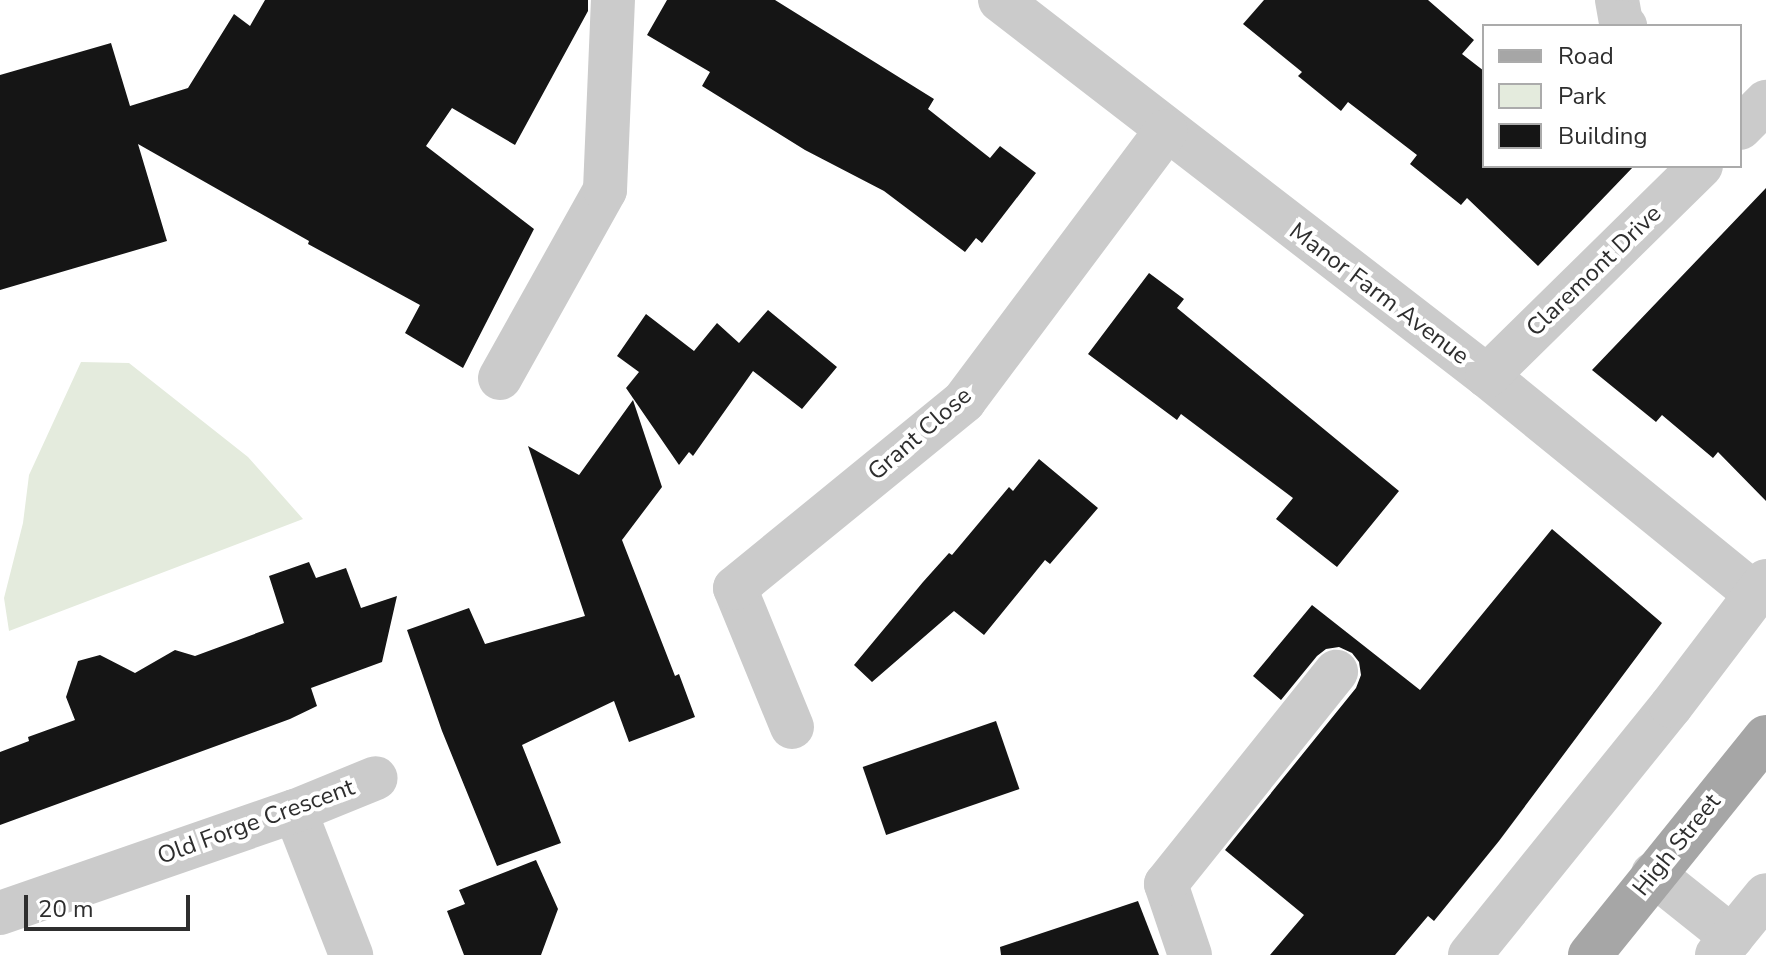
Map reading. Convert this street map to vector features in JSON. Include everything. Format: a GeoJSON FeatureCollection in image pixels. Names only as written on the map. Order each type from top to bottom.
{"type":"FeatureCollection","features":[{"type":"Feature","properties":{"kind":"main road","name":"High Street"},"geometry":{"type":"LineString","coordinates":[[1594,953],[1653,874],[1766,737]]}},
{"type":"Feature","properties":{"kind":"street"},"geometry":{"type":"LineString","coordinates":[[500,378],[605,190],[613,0]]}},
{"type":"Feature","properties":{"kind":"street","name":"Manor Farm Avenue"},"geometry":{"type":"LineString","coordinates":[[1000,0],[1760,587]]}},
{"type":"Feature","properties":{"kind":"street"},"geometry":{"type":"LineString","coordinates":[[1617,0],[1624,24]]}},
{"type":"Feature","properties":{"kind":"street"},"geometry":{"type":"LineString","coordinates":[[1742,126],[1766,102]]}},
{"type":"Feature","properties":{"kind":"street","name":"Grant Close"},"geometry":{"type":"LineString","coordinates":[[792,727],[735,588],[964,401],[1166,131]]}},
{"type":"Feature","properties":{"kind":"street","name":"Claremont Drive"},"geometry":{"type":"LineString","coordinates":[[1487,376],[1699,168]]}},
{"type":"Feature","properties":{"kind":"street"},"geometry":{"type":"LineString","coordinates":[[1470,955],[1671,706],[1760,587]]}},
{"type":"Feature","properties":{"kind":"street"},"geometry":{"type":"LineString","coordinates":[[1190,955],[1166,884],[1336,672]]}},
{"type":"Feature","properties":{"kind":"street","name":"Old Forge Crescent"},"geometry":{"type":"LineString","coordinates":[[0,913],[295,811],[376,778]]}},
{"type":"Feature","properties":{"kind":"street"},"geometry":{"type":"LineString","coordinates":[[295,811],[351,955]]}},
{"type":"Feature","properties":{"kind":"street"},"geometry":{"type":"LineString","coordinates":[[1653,874],[1725,946],[1766,895]]}},
{"type":"Feature","properties":{"kind":"green space"},"geometry":{"type":"Polygon","coordinates":[[[81,362],[129,363],[248,457],[303,519],[9,631],[4,598],[23,523],[29,475],[81,362]]]}},
{"type":"Feature","properties":{"kind":"building"},"geometry":{"type":"Polygon","coordinates":[[[265,0],[588,0],[588,11],[515,145],[452,108],[426,146],[534,229],[463,368],[405,333],[420,305],[308,244],[309,241],[138,144],[167,241],[0,290],[0,75],[111,43],[130,106],[188,88],[234,14],[250,26],[265,0]]]}},
{"type":"Feature","properties":{"kind":"building"},"geometry":{"type":"Polygon","coordinates":[[[667,0],[775,0],[934,99],[928,109],[990,158],[1000,146],[1036,173],[982,243],[976,238],[965,252],[884,191],[805,150],[702,86],[710,72],[647,35],[667,0]]]}},
{"type":"Feature","properties":{"kind":"building"},"geometry":{"type":"Polygon","coordinates":[[[1264,0],[1428,0],[1474,40],[1462,54],[1482,69],[1482,168],[1632,168],[1538,266],[1467,198],[1461,205],[1410,164],[1417,155],[1348,102],[1341,111],[1298,76],[1302,72],[1243,24],[1264,0]]]}},
{"type":"Feature","properties":{"kind":"building"},"geometry":{"type":"Polygon","coordinates":[[[1766,188],[1766,501],[1718,452],[1713,458],[1662,415],[1656,422],[1592,370],[1766,188]]]}},
{"type":"Feature","properties":{"kind":"building"},"geometry":{"type":"Polygon","coordinates":[[[1149,273],[1184,299],[1177,308],[1399,491],[1337,567],[1276,519],[1293,498],[1181,414],[1177,420],[1088,354],[1149,273]]]}},
{"type":"Feature","properties":{"kind":"building"},"geometry":{"type":"Polygon","coordinates":[[[768,310],[837,367],[802,409],[753,371],[693,456],[689,452],[679,465],[626,388],[639,372],[617,356],[646,314],[694,351],[717,323],[739,343],[768,310]]]}},
{"type":"Feature","properties":{"kind":"building"},"geometry":{"type":"Polygon","coordinates":[[[633,400],[662,487],[622,540],[675,676],[679,674],[695,717],[629,742],[614,701],[522,745],[561,843],[497,866],[442,731],[407,630],[469,608],[485,644],[585,616],[528,446],[579,475],[633,400]]]}},
{"type":"Feature","properties":{"kind":"building"},"geometry":{"type":"Polygon","coordinates":[[[1039,459],[1098,508],[1050,564],[1045,560],[984,635],[954,611],[872,682],[854,665],[949,553],[952,555],[1009,487],[1013,491],[1039,459]]]}},
{"type":"Feature","properties":{"kind":"building"},"geometry":{"type":"Polygon","coordinates":[[[1552,529],[1662,623],[1499,841],[1434,921],[1428,916],[1395,955],[1270,955],[1304,915],[1225,850],[1356,688],[1361,675],[1359,662],[1352,653],[1339,647],[1326,649],[1317,656],[1281,700],[1253,676],[1312,605],[1420,690],[1552,529]]]}},
{"type":"Feature","properties":{"kind":"building"},"geometry":{"type":"Polygon","coordinates":[[[309,562],[316,578],[346,568],[361,608],[397,596],[382,662],[311,688],[317,706],[290,719],[0,825],[0,752],[29,741],[28,737],[75,720],[66,697],[78,661],[100,655],[135,673],[175,650],[195,656],[284,623],[269,576],[309,562]]]}},
{"type":"Feature","properties":{"kind":"building"},"geometry":{"type":"Polygon","coordinates":[[[996,721],[1019,789],[886,835],[863,767],[996,721]]]}},
{"type":"Feature","properties":{"kind":"building"},"geometry":{"type":"Polygon","coordinates":[[[536,860],[558,909],[541,955],[464,955],[447,911],[465,904],[459,890],[536,860]]]}},
{"type":"Feature","properties":{"kind":"building"},"geometry":{"type":"Polygon","coordinates":[[[1138,901],[1159,955],[1001,955],[1000,947],[1138,901]]]}}]}
